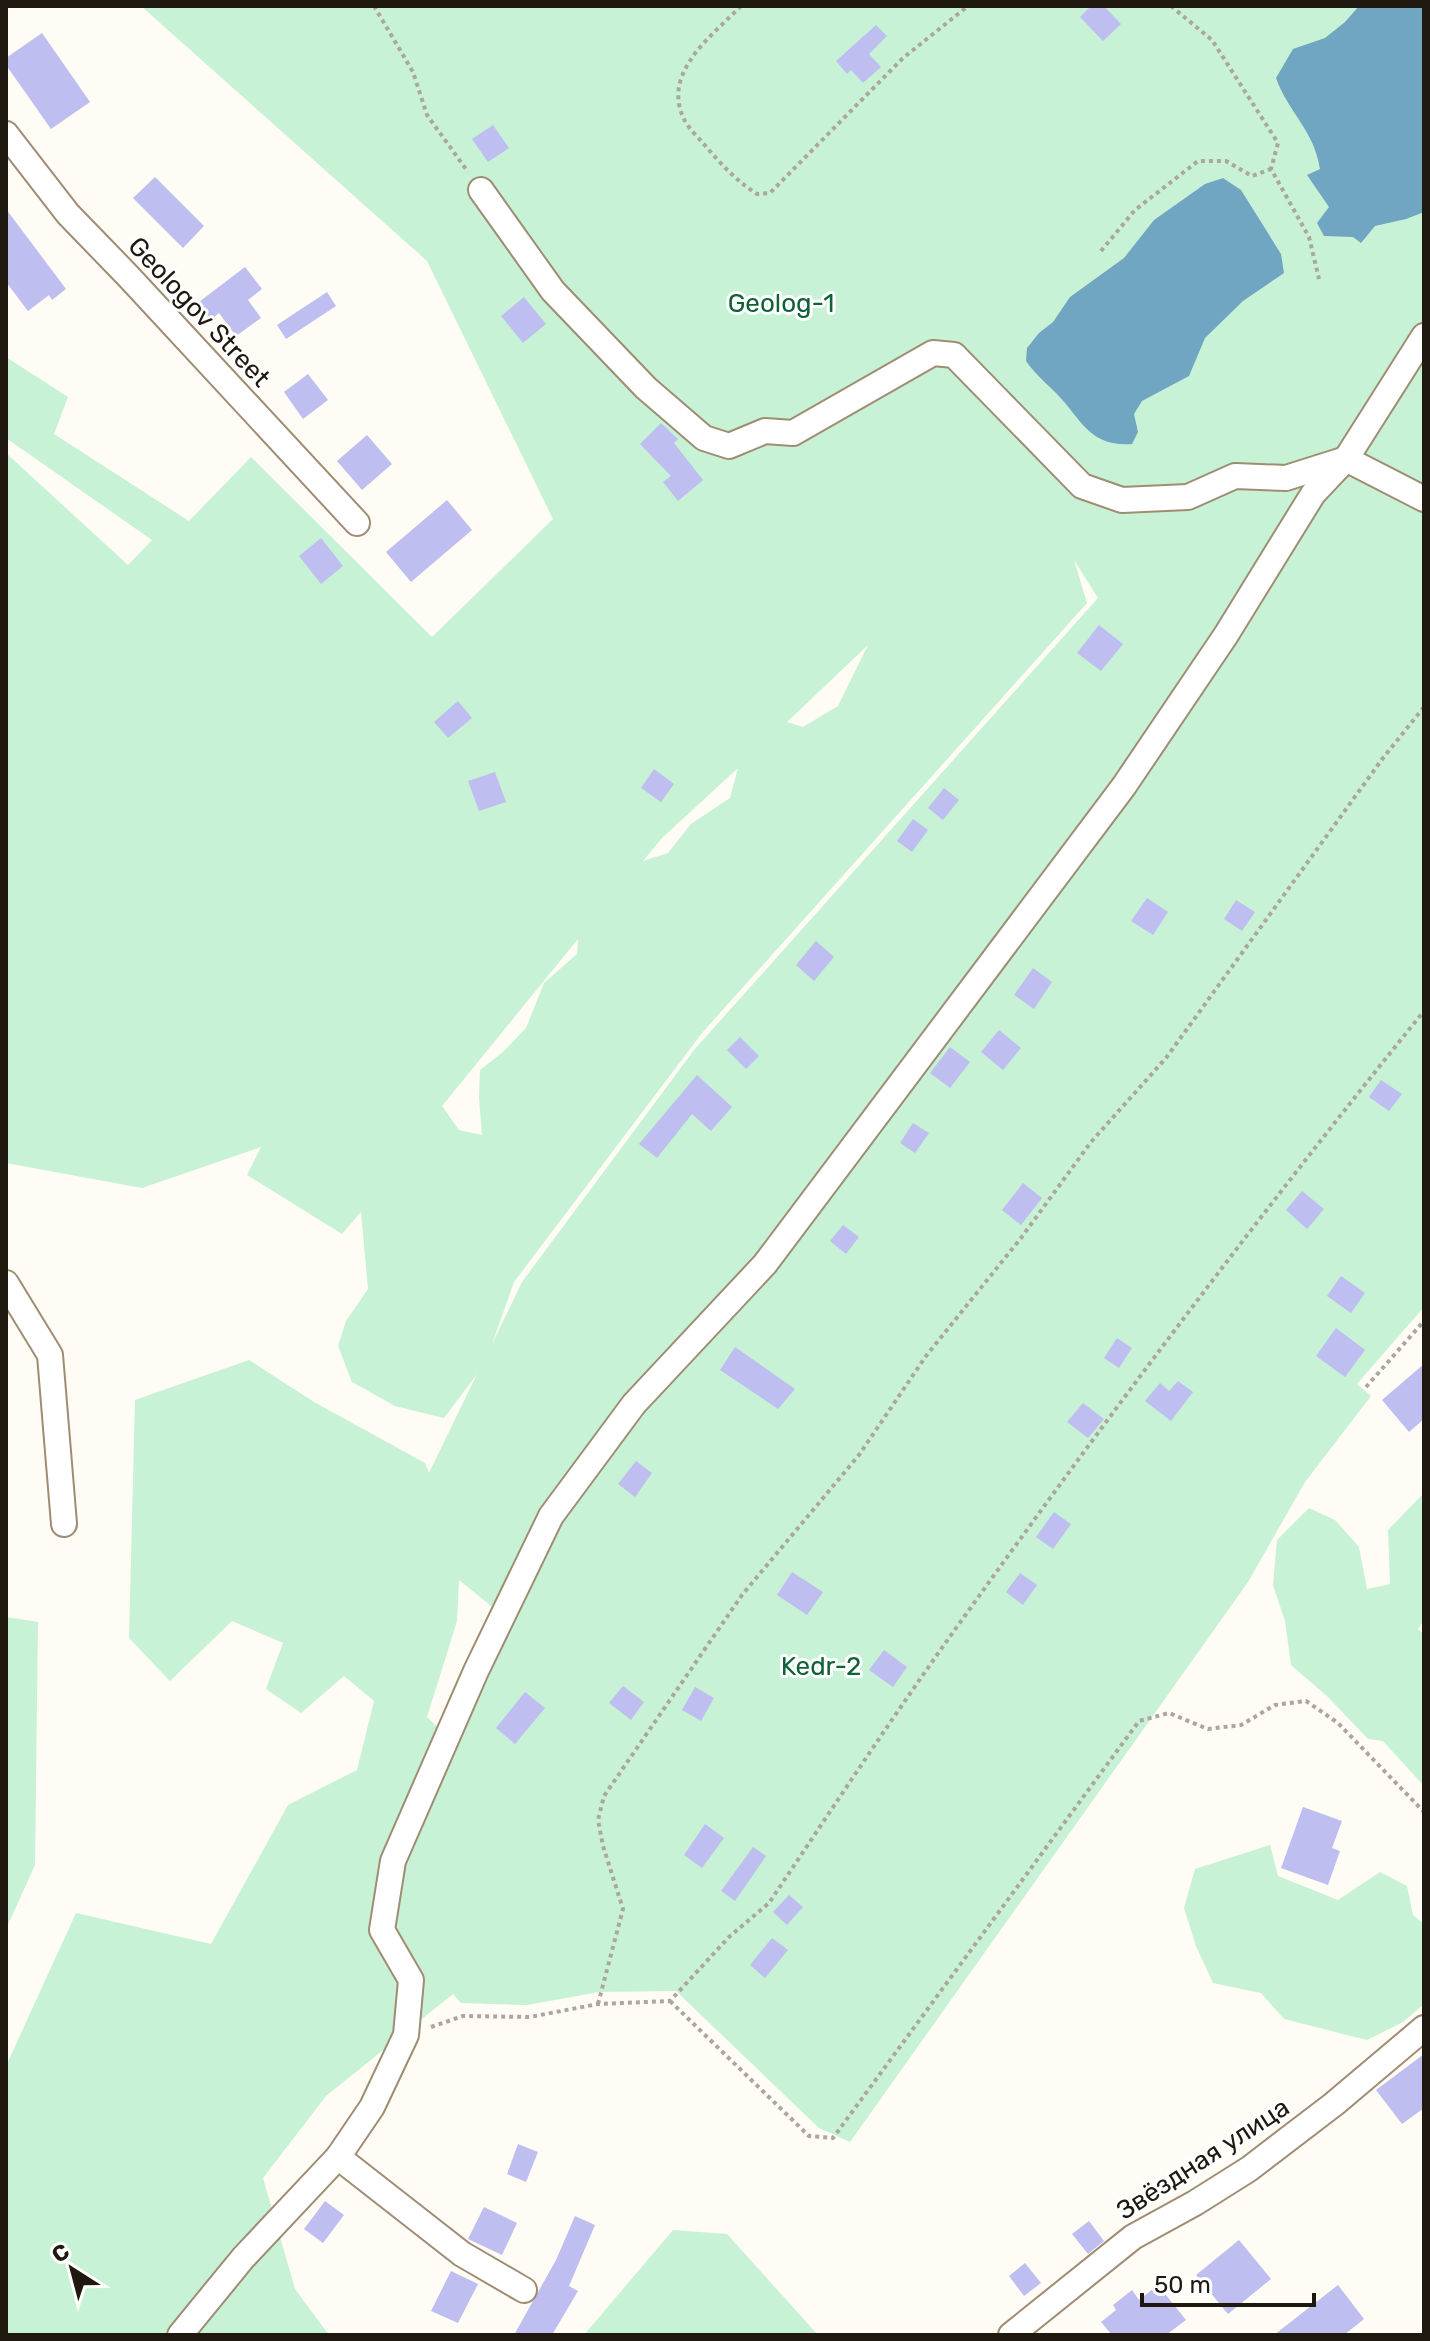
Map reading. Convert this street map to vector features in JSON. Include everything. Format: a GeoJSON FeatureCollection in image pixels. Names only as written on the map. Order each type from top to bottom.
{"type":"FeatureCollection","features":[{"type":"Feature","properties":{"kind":"street","name":"Geologov Street"},"geometry":{"type":"LineString","coordinates":[[6,134],[68,214],[357,523]]}},
{"type":"Feature","properties":{"kind":"street"},"geometry":{"type":"LineString","coordinates":[[481,190],[553,291],[646,388],[704,438],[729,446],[765,431],[793,433],[933,353],[954,355],[1082,486],[1122,500],[1188,497],[1235,476],[1286,478],[1346,459],[1424,499]]}},
{"type":"Feature","properties":{"kind":"street"},"geometry":{"type":"LineString","coordinates":[[180,2335],[243,2258],[338,2157],[372,2107],[406,2035],[411,1980],[382,1930],[393,1861],[476,1671],[551,1516],[634,1404],[765,1264],[1124,786],[1226,635],[1313,494],[1346,459],[1424,336]]}},
{"type":"Feature","properties":{"kind":"street"},"geometry":{"type":"LineString","coordinates":[[6,1283],[50,1355],[64,1524]]}},
{"type":"Feature","properties":{"kind":"street","name":"Звёздная улица"},"geometry":{"type":"LineString","coordinates":[[1011,2335],[1133,2237],[1249,2169],[1334,2104],[1424,2028]]}},
{"type":"Feature","properties":{"kind":"street"},"geometry":{"type":"LineString","coordinates":[[338,2157],[462,2254],[524,2290]]}},
{"type":"Feature","properties":{"kind":"path"},"geometry":{"type":"LineString","coordinates":[[374,6],[413,72],[427,115],[481,190]]}},
{"type":"Feature","properties":{"kind":"path"},"geometry":{"type":"LineString","coordinates":[[741,6],[693,55],[682,74],[678,98],[684,120],[734,179],[757,194],[770,193],[903,58],[968,6]]}},
{"type":"Feature","properties":{"kind":"path"},"geometry":{"type":"LineString","coordinates":[[1171,6],[1212,40],[1278,143],[1271,169],[1309,237],[1319,279]]}},
{"type":"Feature","properties":{"kind":"path"},"geometry":{"type":"LineString","coordinates":[[1101,251],[1135,210],[1198,161],[1226,161],[1252,176],[1271,169]]}},
{"type":"Feature","properties":{"kind":"path"},"geometry":{"type":"LineString","coordinates":[[598,2004],[623,1909],[598,1820],[604,1796],[742,1595],[859,1455],[926,1356],[1021,1238],[1091,1142],[1166,1058],[1355,796],[1424,707]]}},
{"type":"Feature","properties":{"kind":"path"},"geometry":{"type":"LineString","coordinates":[[406,2035],[463,2016],[530,2017],[598,2004],[670,2001],[729,1937],[769,1903],[948,1639],[1061,1485],[1323,1135],[1424,1011]]}},
{"type":"Feature","properties":{"kind":"path"},"geometry":{"type":"LineString","coordinates":[[1366,1387],[1424,1321]]}},
{"type":"Feature","properties":{"kind":"path"},"geometry":{"type":"LineString","coordinates":[[670,2001],[809,2136],[833,2138],[1139,1721],[1169,1713],[1208,1729],[1219,1728],[1241,1725],[1275,1705],[1306,1701],[1338,1723],[1424,1812]]}},
{"type":"Feature","properties":{"kind":"green space"},"geometry":{"type":"Polygon","coordinates":[[[141,6],[1424,6],[1424,326],[1340,456],[1309,490],[1221,632],[1118,782],[760,1259],[630,1400],[545,1512],[495,1609],[459,1580],[457,1621],[427,1717],[453,1742],[557,1520],[639,1408],[769,1268],[1129,789],[1231,639],[1317,498],[1351,462],[1424,347],[1424,1307],[1357,1384],[1371,1396],[1305,1482],[1248,1582],[850,2142],[819,2128],[676,1991],[599,1992],[527,2005],[461,2003],[453,1994],[326,2096],[263,2178],[295,2289],[329,2335],[6,2335],[6,2066],[76,1913],[211,1944],[288,1805],[357,1770],[374,1701],[344,1676],[301,1713],[266,1689],[283,1643],[232,1621],[170,1681],[129,1638],[135,1400],[249,1360],[314,1402],[425,1463],[429,1473],[477,1374],[444,1418],[395,1406],[352,1382],[338,1346],[346,1321],[368,1289],[361,1212],[342,1234],[247,1175],[261,1147],[142,1188],[6,1163],[6,453],[128,565],[152,540],[6,438],[6,357],[68,397],[54,434],[189,521],[251,457],[432,637],[553,519],[427,261],[141,6]],[[1074,560],[1087,603],[702,1033],[514,1282],[492,1344],[522,1282],[694,1050],[1098,598],[1074,560]],[[868,645],[787,722],[803,727],[838,706],[868,645]],[[738,768],[662,838],[643,861],[668,853],[691,824],[730,798],[738,768]],[[578,939],[442,1106],[459,1130],[482,1135],[480,1070],[526,1028],[544,983],[577,954],[578,939]]]}},
{"type":"Feature","properties":{"kind":"green space"},"geometry":{"type":"Polygon","coordinates":[[[1424,1493],[1424,1620],[1418,1629],[1424,1635],[1424,1786],[1383,1741],[1368,1739],[1327,1696],[1291,1665],[1285,1621],[1273,1585],[1277,1540],[1309,1508],[1335,1520],[1359,1547],[1367,1589],[1390,1584],[1388,1530],[1424,1493]]]}},
{"type":"Feature","properties":{"kind":"green space"},"geometry":{"type":"Polygon","coordinates":[[[6,1617],[38,1622],[35,1865],[6,1929],[6,1617]]]}},
{"type":"Feature","properties":{"kind":"green space"},"geometry":{"type":"Polygon","coordinates":[[[1270,1845],[1278,1876],[1338,1900],[1380,1872],[1407,1886],[1413,1915],[1424,1924],[1424,2004],[1403,2022],[1367,2040],[1284,2019],[1261,1993],[1213,1983],[1196,1946],[1184,1908],[1195,1869],[1270,1845]]]}},
{"type":"Feature","properties":{"kind":"green space"},"geometry":{"type":"Polygon","coordinates":[[[673,2230],[727,2234],[818,2335],[584,2335],[673,2230]]]}},
{"type":"Feature","properties":{"kind":"water"},"geometry":{"type":"Polygon","coordinates":[[[1359,6],[1424,6],[1424,212],[1375,226],[1361,243],[1353,237],[1324,236],[1317,223],[1329,207],[1307,175],[1320,169],[1317,155],[1276,78],[1293,49],[1325,38],[1359,6]]]}},
{"type":"Feature","properties":{"kind":"water"},"geometry":{"type":"Polygon","coordinates":[[[1223,178],[1241,190],[1281,254],[1284,273],[1243,301],[1205,338],[1189,376],[1142,401],[1134,414],[1138,432],[1132,444],[1106,441],[1088,430],[1033,370],[1026,361],[1027,348],[1053,322],[1070,297],[1124,258],[1154,220],[1205,184],[1223,178]]]}},
{"type":"Feature","properties":{"kind":"building"},"geometry":{"type":"Polygon","coordinates":[[[1091,6],[1104,6],[1121,24],[1103,41],[1080,17],[1091,6]]]}},
{"type":"Feature","properties":{"kind":"building"},"geometry":{"type":"Polygon","coordinates":[[[876,25],[887,36],[869,54],[881,67],[863,83],[851,70],[847,74],[836,61],[876,25]]]}},
{"type":"Feature","properties":{"kind":"building"},"geometry":{"type":"Polygon","coordinates":[[[42,33],[90,102],[51,129],[6,65],[6,58],[42,33]]]}},
{"type":"Feature","properties":{"kind":"building"},"geometry":{"type":"Polygon","coordinates":[[[493,125],[509,148],[488,162],[472,139],[493,125]]]}},
{"type":"Feature","properties":{"kind":"building"},"geometry":{"type":"Polygon","coordinates":[[[155,177],[204,226],[183,248],[133,198],[155,177]]]}},
{"type":"Feature","properties":{"kind":"building"},"geometry":{"type":"Polygon","coordinates":[[[6,209],[66,289],[52,300],[49,295],[28,311],[6,282],[6,209]]]}},
{"type":"Feature","properties":{"kind":"building"},"geometry":{"type":"Polygon","coordinates":[[[245,267],[262,289],[248,300],[261,318],[236,336],[219,313],[208,322],[195,305],[245,267]]]}},
{"type":"Feature","properties":{"kind":"building"},"geometry":{"type":"Polygon","coordinates":[[[327,292],[336,306],[286,339],[277,325],[327,292]]]}},
{"type":"Feature","properties":{"kind":"building"},"geometry":{"type":"Polygon","coordinates":[[[524,297],[546,324],[523,343],[501,316],[524,297]]]}},
{"type":"Feature","properties":{"kind":"building"},"geometry":{"type":"Polygon","coordinates":[[[308,374],[328,400],[303,419],[284,392],[308,374]]]}},
{"type":"Feature","properties":{"kind":"building"},"geometry":{"type":"Polygon","coordinates":[[[661,423],[678,439],[674,443],[703,480],[678,501],[663,482],[671,476],[640,444],[661,423]]]}},
{"type":"Feature","properties":{"kind":"building"},"geometry":{"type":"Polygon","coordinates":[[[367,435],[392,464],[362,490],[337,461],[367,435]]]}},
{"type":"Feature","properties":{"kind":"building"},"geometry":{"type":"Polygon","coordinates":[[[447,500],[472,530],[411,582],[386,552],[447,500]]]}},
{"type":"Feature","properties":{"kind":"building"},"geometry":{"type":"Polygon","coordinates":[[[321,538],[343,566],[321,584],[299,556],[321,538]]]}},
{"type":"Feature","properties":{"kind":"building"},"geometry":{"type":"Polygon","coordinates":[[[1099,625],[1123,644],[1101,671],[1077,653],[1099,625]]]}},
{"type":"Feature","properties":{"kind":"building"},"geometry":{"type":"Polygon","coordinates":[[[458,701],[472,718],[448,738],[434,722],[458,701]]]}},
{"type":"Feature","properties":{"kind":"building"},"geometry":{"type":"Polygon","coordinates":[[[654,769],[674,784],[661,802],[641,788],[654,769]]]}},
{"type":"Feature","properties":{"kind":"building"},"geometry":{"type":"Polygon","coordinates":[[[495,772],[506,802],[479,811],[468,781],[495,772]]]}},
{"type":"Feature","properties":{"kind":"building"},"geometry":{"type":"Polygon","coordinates":[[[944,788],[959,800],[943,820],[928,808],[944,788]]]}},
{"type":"Feature","properties":{"kind":"building"},"geometry":{"type":"Polygon","coordinates":[[[913,819],[928,830],[912,852],[897,841],[913,819]]]}},
{"type":"Feature","properties":{"kind":"building"},"geometry":{"type":"Polygon","coordinates":[[[1147,898],[1168,912],[1153,935],[1131,921],[1147,898]]]}},
{"type":"Feature","properties":{"kind":"building"},"geometry":{"type":"Polygon","coordinates":[[[1236,900],[1255,912],[1242,931],[1224,919],[1236,900]]]}},
{"type":"Feature","properties":{"kind":"building"},"geometry":{"type":"Polygon","coordinates":[[[816,941],[834,957],[814,981],[796,965],[816,941]]]}},
{"type":"Feature","properties":{"kind":"building"},"geometry":{"type":"Polygon","coordinates":[[[1033,968],[1052,982],[1034,1009],[1014,995],[1033,968]]]}},
{"type":"Feature","properties":{"kind":"building"},"geometry":{"type":"Polygon","coordinates":[[[999,1030],[1021,1048],[1003,1070],[981,1052],[999,1030]]]}},
{"type":"Feature","properties":{"kind":"building"},"geometry":{"type":"Polygon","coordinates":[[[740,1037],[759,1056],[746,1069],[727,1050],[740,1037]]]}},
{"type":"Feature","properties":{"kind":"building"},"geometry":{"type":"Polygon","coordinates":[[[950,1047],[970,1062],[950,1088],[930,1073],[950,1047]]]}},
{"type":"Feature","properties":{"kind":"building"},"geometry":{"type":"Polygon","coordinates":[[[697,1075],[732,1107],[711,1131],[692,1114],[657,1158],[639,1144],[697,1075]]]}},
{"type":"Feature","properties":{"kind":"building"},"geometry":{"type":"Polygon","coordinates":[[[1381,1080],[1402,1094],[1389,1111],[1369,1097],[1381,1080]]]}},
{"type":"Feature","properties":{"kind":"building"},"geometry":{"type":"Polygon","coordinates":[[[913,1123],[929,1133],[915,1153],[900,1143],[913,1123]]]}},
{"type":"Feature","properties":{"kind":"building"},"geometry":{"type":"Polygon","coordinates":[[[1023,1183],[1042,1198],[1021,1225],[1002,1210],[1023,1183]]]}},
{"type":"Feature","properties":{"kind":"building"},"geometry":{"type":"Polygon","coordinates":[[[1302,1191],[1324,1209],[1307,1229],[1286,1210],[1302,1191]]]}},
{"type":"Feature","properties":{"kind":"building"},"geometry":{"type":"Polygon","coordinates":[[[843,1225],[859,1237],[846,1254],[830,1241],[843,1225]]]}},
{"type":"Feature","properties":{"kind":"building"},"geometry":{"type":"Polygon","coordinates":[[[1341,1276],[1365,1293],[1351,1313],[1327,1296],[1341,1276]]]}},
{"type":"Feature","properties":{"kind":"building"},"geometry":{"type":"Polygon","coordinates":[[[1336,1328],[1365,1350],[1345,1377],[1316,1356],[1336,1328]]]}},
{"type":"Feature","properties":{"kind":"building"},"geometry":{"type":"Polygon","coordinates":[[[1117,1338],[1132,1348],[1119,1368],[1104,1358],[1117,1338]]]}},
{"type":"Feature","properties":{"kind":"building"},"geometry":{"type":"Polygon","coordinates":[[[735,1347],[795,1389],[778,1409],[720,1370],[735,1347]]]}},
{"type":"Feature","properties":{"kind":"building"},"geometry":{"type":"Polygon","coordinates":[[[1424,1364],[1424,1419],[1409,1432],[1382,1400],[1424,1364]]]}},
{"type":"Feature","properties":{"kind":"building"},"geometry":{"type":"Polygon","coordinates":[[[1178,1381],[1193,1392],[1171,1421],[1145,1401],[1160,1383],[1169,1391],[1178,1381]]]}},
{"type":"Feature","properties":{"kind":"building"},"geometry":{"type":"Polygon","coordinates":[[[1083,1403],[1104,1419],[1088,1438],[1067,1422],[1083,1403]]]}},
{"type":"Feature","properties":{"kind":"building"},"geometry":{"type":"Polygon","coordinates":[[[636,1461],[652,1473],[635,1497],[618,1484],[636,1461]]]}},
{"type":"Feature","properties":{"kind":"building"},"geometry":{"type":"Polygon","coordinates":[[[1054,1512],[1071,1524],[1053,1549],[1036,1537],[1054,1512]]]}},
{"type":"Feature","properties":{"kind":"building"},"geometry":{"type":"Polygon","coordinates":[[[792,1572],[823,1592],[807,1615],[777,1595],[792,1572]]]}},
{"type":"Feature","properties":{"kind":"building"},"geometry":{"type":"Polygon","coordinates":[[[1020,1573],[1037,1585],[1023,1605],[1006,1592],[1020,1573]]]}},
{"type":"Feature","properties":{"kind":"building"},"geometry":{"type":"Polygon","coordinates":[[[884,1650],[907,1667],[893,1687],[869,1670],[884,1650]]]}},
{"type":"Feature","properties":{"kind":"building"},"geometry":{"type":"Polygon","coordinates":[[[623,1686],[644,1702],[631,1720],[609,1703],[623,1686]]]}},
{"type":"Feature","properties":{"kind":"building"},"geometry":{"type":"Polygon","coordinates":[[[695,1687],[714,1698],[701,1721],[682,1710],[695,1687]]]}},
{"type":"Feature","properties":{"kind":"building"},"geometry":{"type":"Polygon","coordinates":[[[525,1692],[545,1708],[515,1744],[496,1728],[525,1692]]]}},
{"type":"Feature","properties":{"kind":"building"},"geometry":{"type":"Polygon","coordinates":[[[1303,1807],[1342,1821],[1332,1848],[1340,1851],[1328,1885],[1281,1868],[1303,1807]]]}},
{"type":"Feature","properties":{"kind":"building"},"geometry":{"type":"Polygon","coordinates":[[[705,1824],[724,1838],[702,1868],[684,1855],[705,1824]]]}},
{"type":"Feature","properties":{"kind":"building"},"geometry":{"type":"Polygon","coordinates":[[[753,1847],[766,1856],[735,1901],[721,1891],[753,1847]]]}},
{"type":"Feature","properties":{"kind":"building"},"geometry":{"type":"Polygon","coordinates":[[[789,1895],[803,1907],[787,1925],[773,1912],[789,1895]]]}},
{"type":"Feature","properties":{"kind":"building"},"geometry":{"type":"Polygon","coordinates":[[[772,1938],[788,1950],[765,1978],[750,1965],[772,1938]]]}},
{"type":"Feature","properties":{"kind":"building"},"geometry":{"type":"Polygon","coordinates":[[[1424,2054],[1424,2108],[1402,2124],[1376,2090],[1424,2054]]]}},
{"type":"Feature","properties":{"kind":"building"},"geometry":{"type":"Polygon","coordinates":[[[518,2144],[538,2152],[526,2182],[507,2174],[518,2144]]]}},
{"type":"Feature","properties":{"kind":"building"},"geometry":{"type":"Polygon","coordinates":[[[325,2201],[344,2215],[323,2243],[304,2229],[325,2201]]]}},
{"type":"Feature","properties":{"kind":"building"},"geometry":{"type":"Polygon","coordinates":[[[484,2207],[517,2223],[502,2255],[468,2239],[484,2207]]]}},
{"type":"Feature","properties":{"kind":"building"},"geometry":{"type":"Polygon","coordinates":[[[575,2216],[595,2225],[569,2286],[578,2291],[552,2335],[514,2335],[556,2260],[575,2216]]]}},
{"type":"Feature","properties":{"kind":"building"},"geometry":{"type":"Polygon","coordinates":[[[1089,2221],[1104,2241],[1088,2254],[1072,2234],[1089,2221]]]}},
{"type":"Feature","properties":{"kind":"building"},"geometry":{"type":"Polygon","coordinates":[[[1239,2240],[1271,2279],[1228,2314],[1196,2275],[1239,2240]]]}},
{"type":"Feature","properties":{"kind":"building"},"geometry":{"type":"Polygon","coordinates":[[[1025,2263],[1041,2283],[1024,2296],[1009,2276],[1025,2263]]]}},
{"type":"Feature","properties":{"kind":"building"},"geometry":{"type":"Polygon","coordinates":[[[451,2271],[478,2284],[458,2323],[431,2311],[451,2271]]]}},
{"type":"Feature","properties":{"kind":"building"},"geometry":{"type":"Polygon","coordinates":[[[1158,2285],[1186,2320],[1166,2335],[1112,2335],[1101,2322],[1116,2310],[1113,2305],[1132,2290],[1139,2300],[1158,2285]]]}},
{"type":"Feature","properties":{"kind":"building"},"geometry":{"type":"Polygon","coordinates":[[[1338,2285],[1364,2319],[1344,2335],[1274,2335],[1338,2285]]]}},
{"type":"Feature","properties":{"kind":"park label","name":"Geolog-1"},"geometry":{"type":"Point","coordinates":[781,303]}},
{"type":"Feature","properties":{"kind":"park label","name":"Kedr-2"},"geometry":{"type":"Point","coordinates":[821,1666]}}]}
